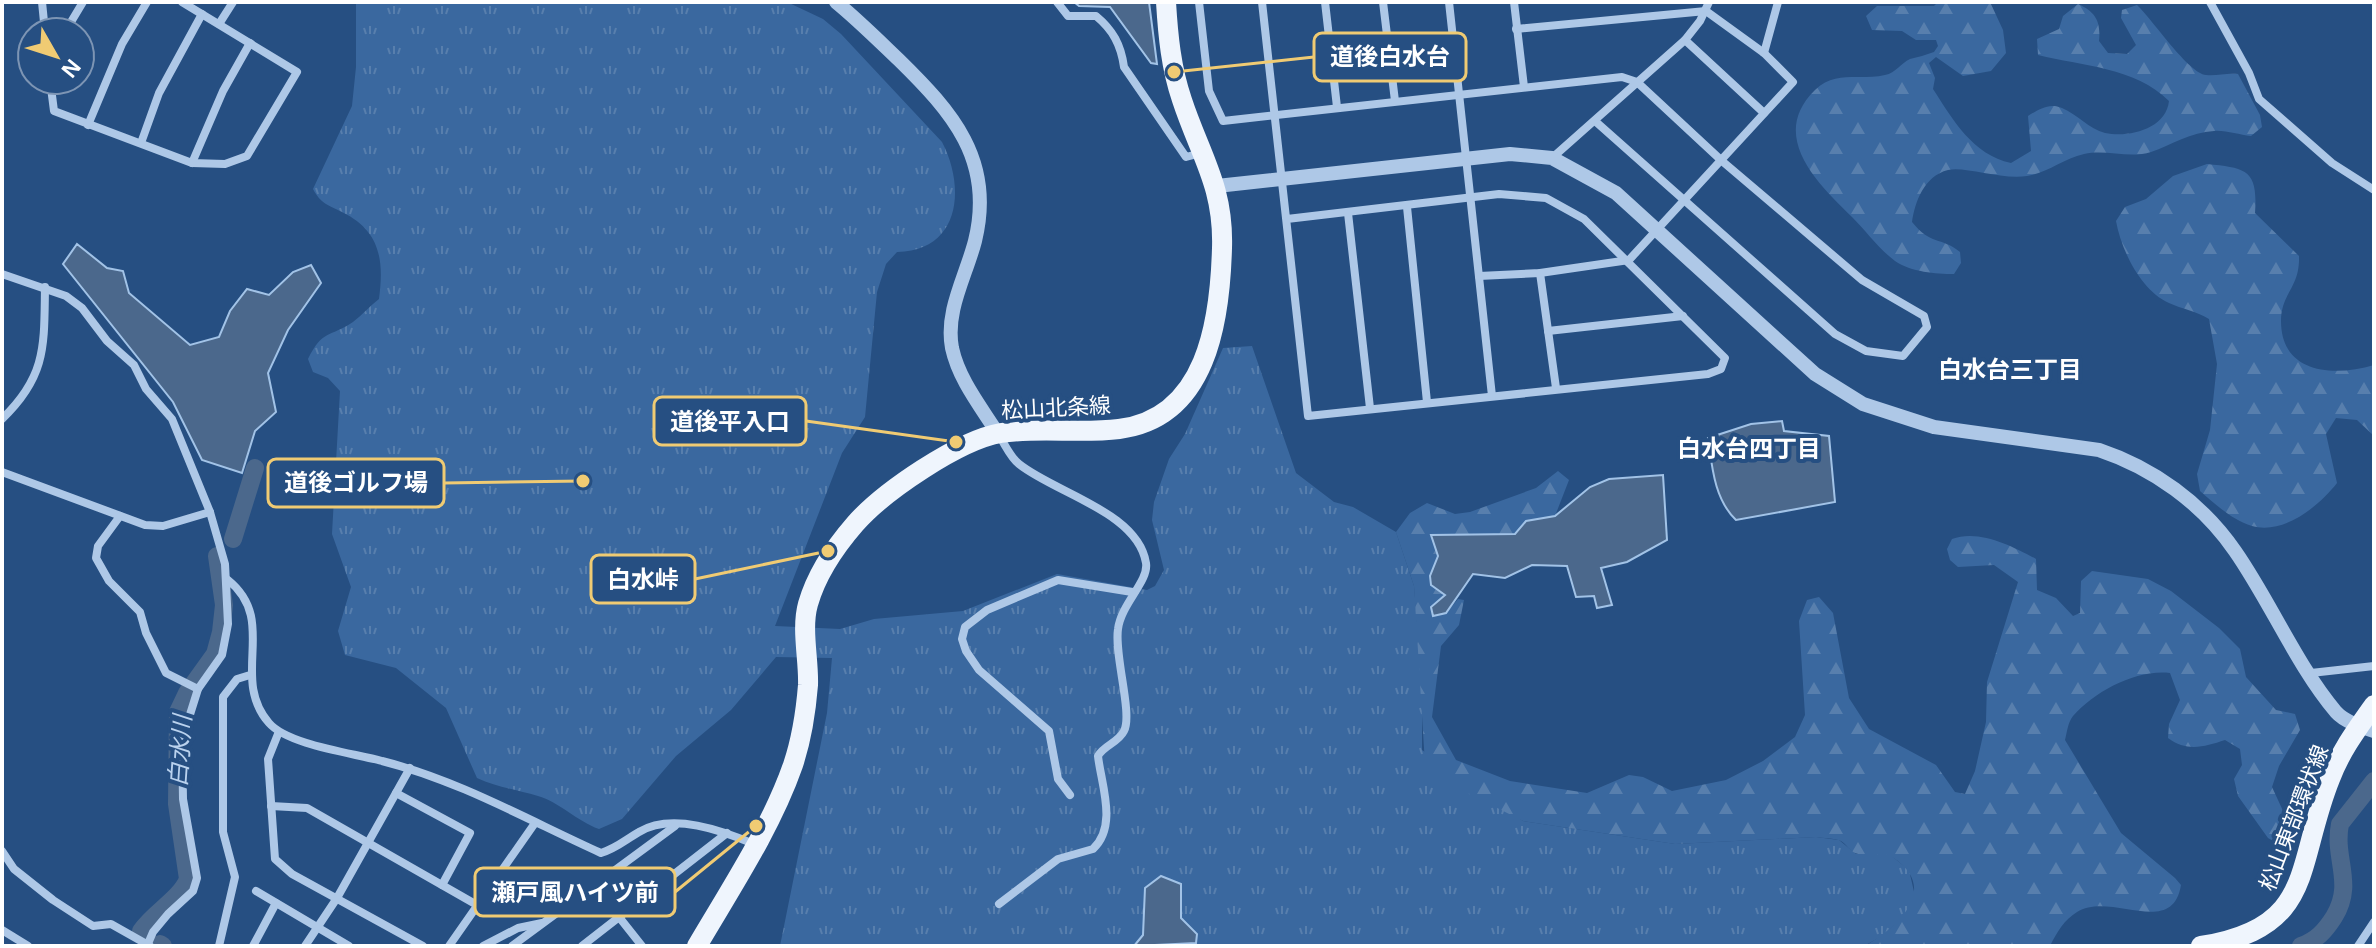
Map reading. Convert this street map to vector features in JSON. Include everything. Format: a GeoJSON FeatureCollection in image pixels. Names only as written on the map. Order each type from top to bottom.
{"type":"FeatureCollection","features":[{"type":"Feature","properties":{"kind":"main road","name":"松山北条線"},"geometry":{"type":"LineString","coordinates":[[697,946],[755,844],[794,763],[808,687],[807,607],[824,568],[855,524],[881,501],[940,460],[998,434],[1134,427],[1156,419],[1181,400],[1202,367],[1210,338],[1222,248],[1217,186],[1177,83],[1166,2]]}},
{"type":"Feature","properties":{"kind":"main road","name":"松山東部環状線"},"geometry":{"type":"LineString","coordinates":[[2201,946],[2250,935],[2272,922],[2287,905],[2298,887],[2330,777],[2366,729],[2374,705]]}},
{"type":"Feature","properties":{"kind":"street"},"geometry":{"type":"LineString","coordinates":[[88,125],[116,57],[147,2]]}},
{"type":"Feature","properties":{"kind":"street"},"geometry":{"type":"LineString","coordinates":[[52,96],[54,111],[192,163],[225,164],[247,156],[297,72],[182,2]]}},
{"type":"Feature","properties":{"kind":"street"},"geometry":{"type":"LineString","coordinates":[[219,24],[233,2]]}},
{"type":"Feature","properties":{"kind":"street"},"geometry":{"type":"LineString","coordinates":[[836,2],[950,112],[971,154],[979,192],[977,234],[954,304],[951,345],[960,372],[1020,466],[1109,514],[1134,538],[1146,563],[1145,576],[1123,608],[1117,644],[1127,724],[1123,734],[1098,756],[1107,796],[1101,836],[1093,849],[1058,859],[999,904]]}},
{"type":"Feature","properties":{"kind":"street"},"geometry":{"type":"LineString","coordinates":[[1057,2],[1068,16],[1096,16],[1104,22],[1122,51],[1124,67],[1186,157],[1204,152]]}},
{"type":"Feature","properties":{"kind":"street"},"geometry":{"type":"LineString","coordinates":[[1199,2],[1209,91],[1223,121],[1622,77],[1637,82],[1722,161],[1862,280],[1924,316],[1927,327],[1903,356],[1866,351],[1835,334],[1595,121]]}},
{"type":"Feature","properties":{"kind":"street"},"geometry":{"type":"LineString","coordinates":[[1262,2],[1308,416],[1708,374],[1721,369],[1725,358],[1584,219],[1546,198],[1526,194],[1468,198],[1287,219]]}},
{"type":"Feature","properties":{"kind":"street"},"geometry":{"type":"LineString","coordinates":[[1325,2],[1337,107]]}},
{"type":"Feature","properties":{"kind":"street"},"geometry":{"type":"LineString","coordinates":[[1383,2],[1395,101]]}},
{"type":"Feature","properties":{"kind":"street"},"geometry":{"type":"LineString","coordinates":[[1449,2],[1492,396]]}},
{"type":"Feature","properties":{"kind":"street"},"geometry":{"type":"LineString","coordinates":[[1514,2],[1524,87]]}},
{"type":"Feature","properties":{"kind":"street"},"geometry":{"type":"LineString","coordinates":[[1764,53],[1778,2]]}},
{"type":"Feature","properties":{"kind":"street"},"geometry":{"type":"LineString","coordinates":[[2210,2],[2249,73],[2259,99],[2332,163],[2374,190]]}},
{"type":"Feature","properties":{"kind":"street"},"geometry":{"type":"LineString","coordinates":[[1479,276],[1540,273],[1629,260],[1793,82],[1708,6],[1516,29]]}},
{"type":"Feature","properties":{"kind":"street"},"geometry":{"type":"LineString","coordinates":[[1552,158],[1685,40],[1708,6]]}},
{"type":"Feature","properties":{"kind":"street"},"geometry":{"type":"LineString","coordinates":[[141,143],[159,93],[202,14]]}},
{"type":"Feature","properties":{"kind":"street"},"geometry":{"type":"LineString","coordinates":[[1685,40],[1764,113]]}},
{"type":"Feature","properties":{"kind":"street"},"geometry":{"type":"LineString","coordinates":[[192,163],[223,91],[250,43]]}},
{"type":"Feature","properties":{"kind":"street"},"geometry":{"type":"LineString","coordinates":[[1217,186],[1465,157],[1510,154],[1552,158],[1616,193],[1815,374],[1863,404],[1922,425],[2099,450],[2154,474],[2189,501],[2227,540],[2338,714],[2366,729]]}},
{"type":"Feature","properties":{"kind":"street"},"geometry":{"type":"LineString","coordinates":[[1407,207],[1427,402]]}},
{"type":"Feature","properties":{"kind":"street"},"geometry":{"type":"LineString","coordinates":[[1348,213],[1370,408]]}},
{"type":"Feature","properties":{"kind":"street"},"geometry":{"type":"LineString","coordinates":[[1540,273],[1556,388]]}},
{"type":"Feature","properties":{"kind":"street"},"geometry":{"type":"LineString","coordinates":[[2,274],[45,287],[82,308],[107,341],[134,365],[146,389],[172,419],[210,512],[228,580],[228,624],[222,655],[198,689],[182,740],[183,799],[197,878],[193,891],[168,914],[149,945],[111,924],[93,926],[14,869],[2,851]]}},
{"type":"Feature","properties":{"kind":"street"},"geometry":{"type":"LineString","coordinates":[[11,429],[2,419],[32,385],[39,366],[44,334],[45,287]]}},
{"type":"Feature","properties":{"kind":"street"},"geometry":{"type":"LineString","coordinates":[[1548,331],[1683,316]]}},
{"type":"Feature","properties":{"kind":"street"},"geometry":{"type":"LineString","coordinates":[[2,472],[120,516],[163,526],[210,512]]}},
{"type":"Feature","properties":{"kind":"street"},"geometry":{"type":"LineString","coordinates":[[120,516],[98,546],[96,558],[109,581],[140,612],[146,633],[166,673],[198,689]]}},
{"type":"Feature","properties":{"kind":"street"},"geometry":{"type":"LineString","coordinates":[[228,580],[251,606],[254,639],[250,675],[255,707],[278,734],[410,768],[601,853],[621,847],[640,831],[675,826],[706,826],[755,844]]}},
{"type":"Feature","properties":{"kind":"street"},"geometry":{"type":"LineString","coordinates":[[1070,795],[1058,779],[1049,731],[979,670],[962,639],[965,627],[987,610],[1058,580],[1132,592]]}},
{"type":"Feature","properties":{"kind":"street"},"geometry":{"type":"LineString","coordinates":[[2311,673],[2374,666]]}},
{"type":"Feature","properties":{"kind":"street"},"geometry":{"type":"LineString","coordinates":[[219,946],[235,877],[223,832],[223,697],[237,679],[250,675]]}},
{"type":"Feature","properties":{"kind":"street"},"geometry":{"type":"LineString","coordinates":[[278,734],[268,759],[275,859],[292,874],[423,946]]}},
{"type":"Feature","properties":{"kind":"street"},"geometry":{"type":"LineString","coordinates":[[305,946],[337,898],[410,768]]}},
{"type":"Feature","properties":{"kind":"street"},"geometry":{"type":"LineString","coordinates":[[396,793],[470,833],[442,885]]}},
{"type":"Feature","properties":{"kind":"street"},"geometry":{"type":"LineString","coordinates":[[271,806],[307,808],[477,905]]}},
{"type":"Feature","properties":{"kind":"street"},"geometry":{"type":"LineString","coordinates":[[449,946],[535,823]]}},
{"type":"Feature","properties":{"kind":"street"},"geometry":{"type":"LineString","coordinates":[[512,946],[675,826]]}},
{"type":"Feature","properties":{"kind":"street"},"geometry":{"type":"LineString","coordinates":[[582,946],[727,833]]}},
{"type":"Feature","properties":{"kind":"street"},"geometry":{"type":"LineString","coordinates":[[256,891],[349,946]]}},
{"type":"Feature","properties":{"kind":"street"},"geometry":{"type":"LineString","coordinates":[[253,946],[276,903]]}},
{"type":"Feature","properties":{"kind":"street"},"geometry":{"type":"LineString","coordinates":[[619,917],[642,946]]}},
{"type":"Feature","properties":{"kind":"street"},"geometry":{"type":"LineString","coordinates":[[483,946],[518,928],[547,921]]}},
{"type":"Feature","properties":{"kind":"street"},"geometry":{"type":"LineString","coordinates":[[2358,946],[2372,928]]}},
{"type":"Feature","properties":{"kind":"street"},"geometry":{"type":"LineString","coordinates":[[2,930],[15,943],[28,946]]}},
{"type":"Feature","properties":{"kind":"street"},"geometry":{"type":"LineString","coordinates":[[526,936],[533,946]]}},
{"type":"Feature","properties":{"kind":"green space"},"geometry":{"type":"Polygon","coordinates":[[[356,2],[787,2],[823,19],[841,34],[942,142],[954,178],[952,214],[945,229],[934,241],[918,249],[897,252],[886,264],[877,292],[865,417],[842,453],[775,626],[840,629],[874,619],[963,611],[1057,574],[1147,590],[1155,586],[1164,570],[1152,520],[1154,502],[1169,459],[1185,434],[1223,348],[1252,346],[1296,473],[1334,502],[1353,507],[1396,532],[1414,586],[1422,685],[1422,750],[1523,821],[1675,844],[1816,837],[1839,840],[1856,854],[1889,854],[1909,870],[1915,896],[1907,914],[1882,936],[1864,946],[780,946],[827,713],[832,658],[776,657],[731,710],[676,756],[622,819],[599,829],[546,799],[477,778],[446,708],[396,668],[345,655],[338,631],[351,587],[332,534],[340,391],[328,378],[313,372],[308,359],[323,338],[353,322],[379,299],[380,260],[372,238],[355,220],[322,201],[313,189],[352,106],[356,67],[356,2]]]}},
{"type":"Feature","properties":{"kind":"green space"},"geometry":{"type":"Polygon","coordinates":[[[1938,2],[1990,2],[2003,30],[2006,53],[1991,71],[1963,76],[1936,57],[1929,63],[1935,78],[1933,89],[1948,113],[1965,135],[1998,159],[2011,163],[2031,151],[2028,116],[2044,108],[2062,108],[2099,131],[2115,134],[2135,132],[2154,125],[2166,111],[2169,101],[2124,74],[2038,55],[2037,39],[2059,29],[2063,16],[2078,4],[2096,18],[2099,41],[2108,53],[2127,54],[2136,45],[2121,18],[2122,10],[2137,5],[2190,66],[2206,75],[2238,74],[2260,115],[2262,127],[2251,136],[2219,131],[2197,134],[2143,154],[2084,154],[2027,176],[1955,169],[1940,173],[1922,191],[1912,222],[1925,235],[1960,252],[1961,263],[1954,274],[1908,268],[1884,251],[1825,190],[1803,158],[1797,142],[1796,125],[1802,107],[1823,84],[1840,78],[1889,74],[1910,59],[1934,52],[1938,46],[1936,40],[1916,40],[1902,31],[1872,30],[1866,16],[1877,6],[1934,6],[1938,2]]]}},
{"type":"Feature","properties":{"kind":"green space"},"geometry":{"type":"Polygon","coordinates":[[[2207,164],[2232,167],[2247,174],[2254,188],[2255,213],[2299,256],[2297,276],[2284,304],[2281,321],[2283,339],[2290,352],[2312,367],[2327,370],[2343,371],[2374,365],[2374,436],[2357,420],[2336,418],[2326,434],[2337,483],[2311,509],[2276,526],[2264,528],[2238,520],[2200,491],[2197,474],[2210,430],[2217,364],[2209,319],[2169,303],[2149,289],[2127,256],[2116,221],[2125,207],[2146,199],[2173,176],[2207,164]]]}},
{"type":"Feature","properties":{"kind":"green space"},"geometry":{"type":"Polygon","coordinates":[[[1558,471],[1569,480],[1555,516],[1526,521],[1515,534],[1432,535],[1438,556],[1430,576],[1445,594],[1446,613],[1458,599],[1464,600],[1459,625],[1441,646],[1432,717],[1456,760],[1510,781],[1587,793],[1629,775],[1643,777],[1672,791],[1726,780],[1763,761],[1795,737],[1805,715],[1799,621],[1807,600],[1819,597],[1833,613],[1849,698],[1869,729],[1936,765],[1955,792],[1965,794],[1975,771],[1986,722],[1987,682],[2018,582],[1994,565],[1958,567],[1950,560],[1947,549],[1952,539],[1973,536],[2006,544],[2036,559],[2037,590],[2056,598],[2073,616],[2080,613],[2081,581],[2092,571],[2148,579],[2171,591],[2219,628],[2240,649],[2246,677],[2276,710],[2295,714],[2300,730],[2279,766],[2272,787],[2290,826],[2285,838],[2275,842],[2268,838],[2238,796],[2234,779],[2242,765],[2240,749],[2225,740],[2196,747],[2168,738],[2169,724],[2180,700],[2170,673],[2131,678],[2105,690],[2071,718],[2065,740],[2121,833],[2181,885],[2175,901],[2166,909],[2153,912],[2091,907],[2077,912],[2061,927],[2050,946],[1865,946],[1901,918],[1914,894],[1913,881],[1906,869],[1892,857],[1855,853],[1835,839],[1816,837],[1675,844],[1523,821],[1436,777],[1425,764],[1414,586],[1396,532],[1410,513],[1427,503],[1455,514],[1470,512],[1536,488],[1558,471]]]}},
{"type":"Feature","properties":{"kind":"shaded area"},"geometry":{"type":"Polygon","coordinates":[[[1074,2],[1149,2],[1157,64],[1151,63],[1110,7],[1079,6],[1074,2]]]}},
{"type":"Feature","properties":{"kind":"shaded area"},"geometry":{"type":"Polygon","coordinates":[[[77,244],[107,268],[123,271],[129,293],[190,345],[219,337],[230,311],[247,289],[269,295],[293,272],[311,265],[321,283],[288,330],[268,373],[276,412],[255,431],[242,473],[202,460],[173,402],[63,264],[77,244]]]}},
{"type":"Feature","properties":{"kind":"shaded area"},"geometry":{"type":"Polygon","coordinates":[[[1782,421],[1784,431],[1829,436],[1835,502],[1736,520],[1719,492],[1708,438],[1751,424],[1782,421]]]}},
{"type":"Feature","properties":{"kind":"shaded area"},"geometry":{"type":"Polygon","coordinates":[[[1663,475],[1667,540],[1627,562],[1601,568],[1612,605],[1597,608],[1594,596],[1576,597],[1567,566],[1532,565],[1505,578],[1473,574],[1446,613],[1433,616],[1431,607],[1445,595],[1431,585],[1430,576],[1438,556],[1431,535],[1515,534],[1526,521],[1555,516],[1590,487],[1609,479],[1663,475]]]}},
{"type":"Feature","properties":{"kind":"shaded area"},"geometry":{"type":"Polygon","coordinates":[[[1161,876],[1181,884],[1181,918],[1197,934],[1196,943],[1134,946],[1143,935],[1145,888],[1161,876]]]}},
{"type":"Feature","properties":{"kind":"waterway","name":"白水川"},"geometry":{"type":"LineString","coordinates":[[233,539],[255,468]]}},
{"type":"Feature","properties":{"kind":"waterway","name":"白水川"},"geometry":{"type":"LineString","coordinates":[[145,934],[141,931],[179,893],[188,879],[177,804],[178,712],[187,693],[215,654],[221,632],[224,605],[217,556]]}},
{"type":"Feature","properties":{"kind":"waterway"},"geometry":{"type":"LineString","coordinates":[[2301,946],[2324,931],[2340,905],[2343,893],[2340,824],[2374,781]]}},
{"type":"Feature","properties":{"kind":"place","name":"道後白水台"},"geometry":{"type":"Point","coordinates":[1174,72]}},
{"type":"Feature","properties":{"kind":"place","name":"道後平入口"},"geometry":{"type":"Point","coordinates":[956,442]}},
{"type":"Feature","properties":{"kind":"place","name":"道後ゴルフ場"},"geometry":{"type":"Point","coordinates":[583,481]}},
{"type":"Feature","properties":{"kind":"place","name":"白水峠"},"geometry":{"type":"Point","coordinates":[828,551]}},
{"type":"Feature","properties":{"kind":"place","name":"瀬戸風ハイツ前"},"geometry":{"type":"Point","coordinates":[756,826]}},
{"type":"Feature","properties":{"kind":"district","name":"白水台三丁目"},"geometry":{"type":"Point","coordinates":[2010,369]}},
{"type":"Feature","properties":{"kind":"district","name":"白水台四丁目"},"geometry":{"type":"Point","coordinates":[1749,448]}}]}
